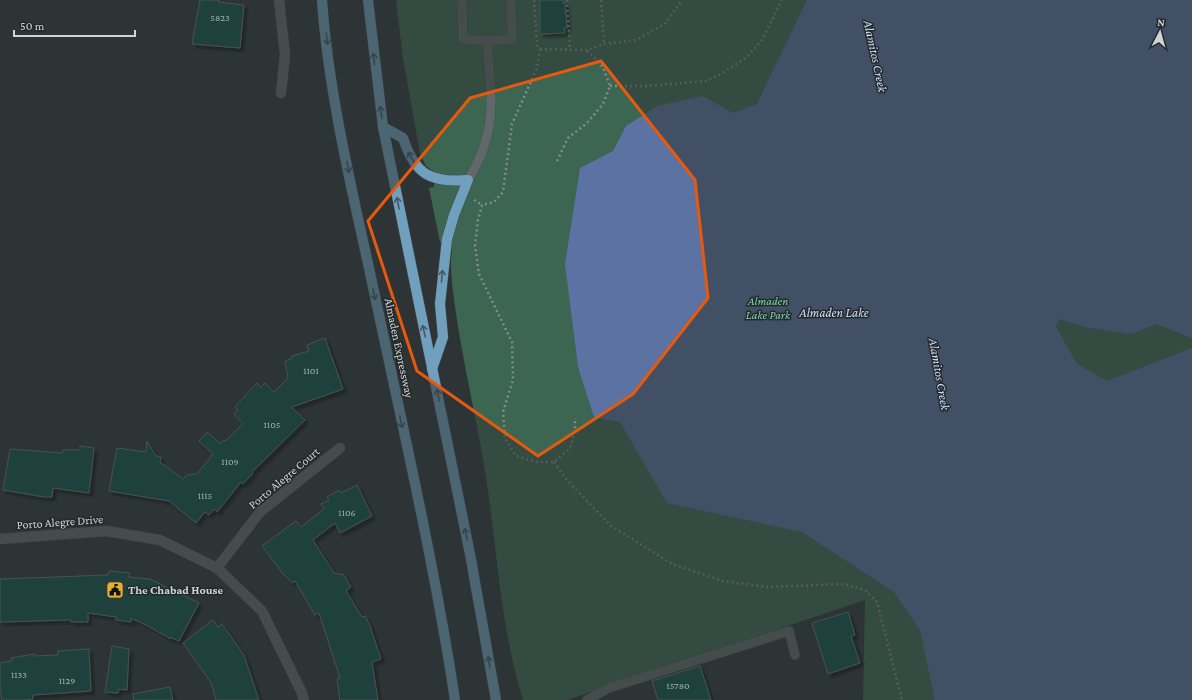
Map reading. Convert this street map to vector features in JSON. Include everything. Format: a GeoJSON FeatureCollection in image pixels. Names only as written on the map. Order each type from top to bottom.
{"type":"FeatureCollection","features":[{"type":"Feature","properties":{"kind":"main road","name":"Almaden Expressway"},"geometry":{"type":"LineString","coordinates":[[322,0],[332,84],[357,213],[430,560],[455,700]]}},
{"type":"Feature","properties":{"kind":"main road"},"geometry":{"type":"LineString","coordinates":[[368,0],[383,127],[470,554],[496,700]]}},
{"type":"Feature","properties":{"kind":"main road"},"geometry":{"type":"LineString","coordinates":[[383,127],[403,138],[410,156],[424,174],[436,179],[468,180],[446,238],[440,304],[443,337],[432,369]]}},
{"type":"Feature","properties":{"kind":"street"},"geometry":{"type":"LineString","coordinates":[[279,0],[285,55],[281,93]]}},
{"type":"Feature","properties":{"kind":"street","name":"Porto Alegre Court"},"geometry":{"type":"LineString","coordinates":[[217,568],[260,512],[340,448]]}},
{"type":"Feature","properties":{"kind":"street","name":"Porto Alegre Drive"},"geometry":{"type":"LineString","coordinates":[[0,539],[106,531],[160,540],[217,568],[262,610],[304,700]]}},
{"type":"Feature","properties":{"kind":"lane"},"geometry":{"type":"LineString","coordinates":[[462,0],[463,39],[487,40],[512,39],[511,0]]}},
{"type":"Feature","properties":{"kind":"lane"},"geometry":{"type":"LineString","coordinates":[[468,180],[479,162],[484,149],[491,118],[487,40]]}},
{"type":"Feature","properties":{"kind":"lane"},"geometry":{"type":"LineString","coordinates":[[587,700],[609,688],[789,631],[795,655]]}},
{"type":"Feature","properties":{"kind":"path"},"geometry":{"type":"LineString","coordinates":[[470,198],[482,205],[494,202],[503,192],[512,124],[537,68],[540,49],[537,45],[534,0]]}},
{"type":"Feature","properties":{"kind":"path"},"geometry":{"type":"LineString","coordinates":[[567,0],[570,50]]}},
{"type":"Feature","properties":{"kind":"path"},"geometry":{"type":"LineString","coordinates":[[601,0],[604,44]]}},
{"type":"Feature","properties":{"kind":"path"},"geometry":{"type":"LineString","coordinates":[[540,49],[587,50],[604,44],[636,40],[666,23],[682,0]]}},
{"type":"Feature","properties":{"kind":"path"},"geometry":{"type":"LineString","coordinates":[[610,86],[647,86],[698,82],[706,81],[721,74],[747,57],[762,40],[782,0]]}},
{"type":"Feature","properties":{"kind":"path"},"geometry":{"type":"LineString","coordinates":[[558,161],[568,138],[587,123],[603,104],[610,86],[603,67],[587,50]]}},
{"type":"Feature","properties":{"kind":"path"},"geometry":{"type":"LineString","coordinates":[[482,205],[478,220],[475,246],[478,274],[512,342],[513,380],[503,412],[505,438],[516,456],[537,462],[554,462],[570,448],[575,430],[575,418]]}},
{"type":"Feature","properties":{"kind":"path"},"geometry":{"type":"LineString","coordinates":[[554,462],[567,480],[610,525],[672,564],[723,581],[766,587],[844,584],[865,590],[877,602],[902,700]]}},
{"type":"Feature","properties":{"kind":"highlighted area"},"geometry":{"type":"Polygon","coordinates":[[[601,61],[695,180],[708,298],[633,394],[538,456],[417,371],[368,221],[470,98],[601,61]]]}},
{"type":"Feature","properties":{"kind":"green space","name":"Almaden Lake"},"geometry":{"type":"Polygon","coordinates":[[[396,0],[1192,0],[1192,700],[863,700],[865,600],[567,700],[523,700],[508,639],[487,484],[455,307],[451,264],[452,250],[443,241],[442,243],[440,242],[429,188],[434,187],[434,172],[426,166],[420,154],[403,58],[396,0]]]}},
{"type":"Feature","properties":{"kind":"water","name":"Almaden Lake"},"geometry":{"type":"Polygon","coordinates":[[[807,0],[1192,0],[1192,338],[1156,324],[1131,334],[1085,327],[1059,319],[1056,327],[1077,364],[1107,381],[1192,348],[1192,700],[935,700],[920,630],[894,592],[802,532],[667,503],[620,422],[594,417],[578,367],[565,264],[580,168],[613,151],[626,126],[657,106],[703,96],[733,113],[757,104],[807,0]]]}},
{"type":"Feature","properties":{"kind":"building"},"geometry":{"type":"Polygon","coordinates":[[[200,0],[219,0],[218,2],[244,5],[240,48],[192,44],[200,0]]]}},
{"type":"Feature","properties":{"kind":"building"},"geometry":{"type":"Polygon","coordinates":[[[540,0],[563,0],[563,3],[565,3],[567,28],[564,28],[565,33],[540,34],[540,0]]]}},
{"type":"Feature","properties":{"kind":"building"},"geometry":{"type":"Polygon","coordinates":[[[325,338],[343,389],[292,407],[305,420],[252,472],[253,473],[243,484],[241,482],[217,512],[214,509],[209,515],[205,512],[196,523],[169,501],[109,491],[117,448],[146,452],[147,441],[156,456],[161,457],[160,462],[183,479],[187,475],[197,474],[213,454],[199,441],[207,432],[220,443],[224,440],[225,441],[243,424],[234,414],[238,410],[235,407],[257,383],[261,387],[265,383],[274,392],[288,378],[285,361],[291,359],[292,356],[309,351],[307,345],[325,338]]]}},
{"type":"Feature","properties":{"kind":"building"},"geometry":{"type":"Polygon","coordinates":[[[80,446],[94,448],[89,493],[53,488],[52,497],[44,497],[3,490],[10,449],[62,453],[63,450],[80,450],[80,446]]]}},
{"type":"Feature","properties":{"kind":"building"},"geometry":{"type":"Polygon","coordinates":[[[357,485],[372,516],[340,533],[335,523],[313,540],[334,573],[344,575],[351,587],[346,591],[362,617],[365,616],[369,623],[381,659],[372,662],[378,700],[340,700],[337,679],[340,678],[319,613],[315,615],[295,581],[292,583],[283,574],[262,546],[296,521],[301,527],[324,509],[321,504],[329,500],[327,497],[339,490],[341,493],[357,485]]]}},
{"type":"Feature","properties":{"kind":"building"},"geometry":{"type":"Polygon","coordinates":[[[109,571],[130,573],[129,577],[150,579],[199,603],[179,641],[169,638],[131,618],[131,622],[116,620],[116,617],[88,613],[88,622],[71,622],[71,620],[0,622],[0,579],[108,575],[109,571]]]}},
{"type":"Feature","properties":{"kind":"building"},"geometry":{"type":"Polygon","coordinates":[[[848,612],[855,635],[851,636],[860,663],[828,674],[812,623],[848,612]]]}},
{"type":"Feature","properties":{"kind":"building"},"geometry":{"type":"Polygon","coordinates":[[[213,620],[218,627],[222,624],[244,655],[259,700],[216,700],[211,683],[183,643],[213,620]]]}},
{"type":"Feature","properties":{"kind":"building"},"geometry":{"type":"Polygon","coordinates":[[[112,646],[129,649],[127,690],[119,689],[118,693],[105,692],[112,646]]]}},
{"type":"Feature","properties":{"kind":"building"},"geometry":{"type":"Polygon","coordinates":[[[89,649],[91,691],[33,695],[33,699],[26,700],[2,700],[0,690],[0,663],[12,661],[11,658],[34,654],[35,656],[58,655],[58,651],[89,649]]]}},
{"type":"Feature","properties":{"kind":"building"},"geometry":{"type":"Polygon","coordinates":[[[700,666],[711,700],[658,700],[652,681],[700,666]]]}},
{"type":"Feature","properties":{"kind":"building"},"geometry":{"type":"Polygon","coordinates":[[[170,687],[173,700],[134,700],[133,694],[170,687]]]}},
{"type":"Feature","properties":{"kind":"place","name":"The Chabad House"},"geometry":{"type":"Point","coordinates":[115,590]}},
{"type":"Feature","properties":{"kind":"water label","name":"Alamitos Creek"},"geometry":{"type":"Point","coordinates":[876,56]}},
{"type":"Feature","properties":{"kind":"water label","name":"Alamitos Creek"},"geometry":{"type":"Point","coordinates":[940,374]}},
{"type":"Feature","properties":{"kind":"park label","name":"Almaden Lake Park"},"geometry":{"type":"Point","coordinates":[768,308]}}]}
